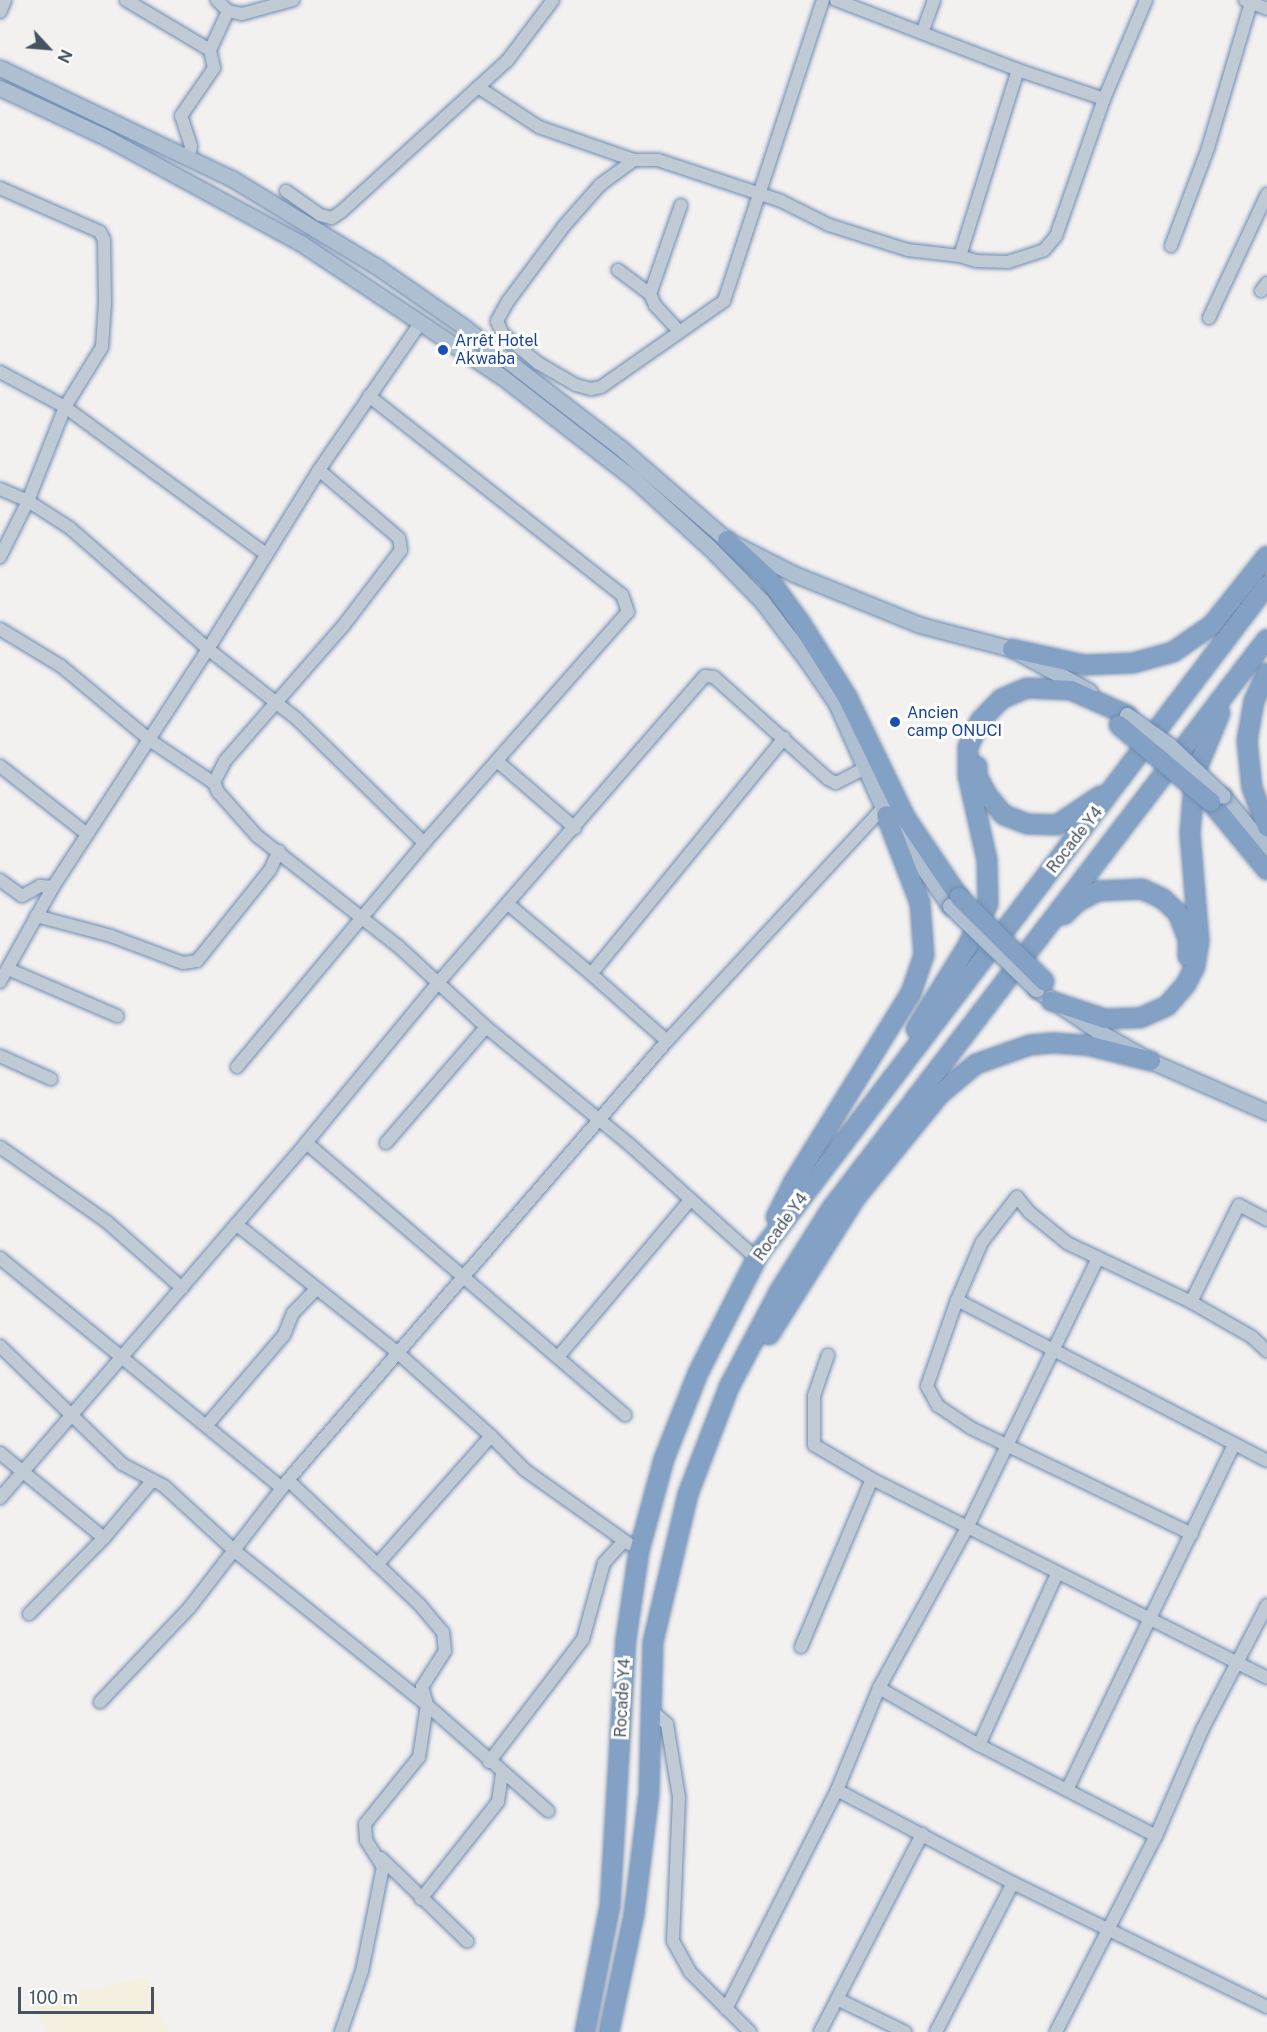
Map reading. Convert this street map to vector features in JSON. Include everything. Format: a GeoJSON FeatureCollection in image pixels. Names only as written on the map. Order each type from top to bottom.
{"type":"FeatureCollection","features":[{"type":"Feature","properties":{"kind":"highway"},"geometry":{"type":"LineString","coordinates":[[727,540],[768,578],[800,622],[847,697],[904,817],[954,901],[1040,985],[1107,1011],[1138,1009],[1162,998],[1188,963],[1188,939],[1179,913],[1163,899],[1142,889],[1098,891],[1077,902],[1006,979]]}},
{"type":"Feature","properties":{"kind":"highway"},"geometry":{"type":"LineString","coordinates":[[1012,650],[1084,665],[1133,663],[1173,652],[1212,625],[1267,556]]}},
{"type":"Feature","properties":{"kind":"highway","name":"Rocade Y4"},"geometry":{"type":"LineString","coordinates":[[585,2032],[610,1906],[632,1546],[694,1383],[758,1256],[867,1110],[1165,723],[1267,585]]}},
{"type":"Feature","properties":{"kind":"highway","name":"Rocade Y4"},"geometry":{"type":"LineString","coordinates":[[609,2032],[634,1914],[649,1794],[653,1642],[688,1494],[729,1387],[778,1292],[832,1208],[1267,639]]}},
{"type":"Feature","properties":{"kind":"highway"},"geometry":{"type":"LineString","coordinates":[[1051,1001],[1105,1018],[1140,1018],[1167,1005],[1186,984],[1195,966],[1199,941],[1190,833],[1195,773],[1216,720],[1256,654]]}},
{"type":"Feature","properties":{"kind":"highway"},"geometry":{"type":"LineString","coordinates":[[1267,673],[1254,701],[1247,740],[1252,788],[1267,827]]}},
{"type":"Feature","properties":{"kind":"highway"},"geometry":{"type":"LineString","coordinates":[[867,1110],[967,946],[988,904],[987,860],[968,776],[969,747],[980,721],[1001,699],[1027,688],[1071,690],[1123,720],[1217,799],[1267,870]]}},
{"type":"Feature","properties":{"kind":"highway"},"geometry":{"type":"LineString","coordinates":[[1123,720],[1069,700],[1030,698],[1005,707],[987,725],[977,748],[977,776],[1004,815],[1028,824],[1057,825],[1092,805],[1165,723]]}},
{"type":"Feature","properties":{"kind":"highway"},"geometry":{"type":"LineString","coordinates":[[758,1256],[793,1183],[911,993],[924,955],[920,903],[885,812]]}},
{"type":"Feature","properties":{"kind":"highway"},"geometry":{"type":"LineString","coordinates":[[688,1494],[798,1284],[856,1197],[940,1094],[976,1065],[1030,1045],[1087,1045],[1152,1061]]}},
{"type":"Feature","properties":{"kind":"main road"},"geometry":{"type":"LineString","coordinates":[[0,68],[189,157],[309,223],[464,327],[623,450],[727,540],[794,574],[920,625],[1012,650],[1123,720]]}},
{"type":"Feature","properties":{"kind":"main road"},"geometry":{"type":"LineString","coordinates":[[0,88],[107,138],[244,209],[421,322],[576,431],[710,548],[761,600],[836,703],[868,767],[885,812],[954,901]]}},
{"type":"Feature","properties":{"kind":"main road"},"geometry":{"type":"LineString","coordinates":[[1217,799],[1267,849]]}},
{"type":"Feature","properties":{"kind":"main road"},"geometry":{"type":"LineString","coordinates":[[1040,985],[1051,1001],[1152,1061],[1267,1112]]}},
{"type":"Feature","properties":{"kind":"street"},"geometry":{"type":"LineString","coordinates":[[0,12],[5,0]]}},
{"type":"Feature","properties":{"kind":"street"},"geometry":{"type":"LineString","coordinates":[[126,0],[210,50]]}},
{"type":"Feature","properties":{"kind":"street"},"geometry":{"type":"LineString","coordinates":[[217,0],[228,11],[242,14],[293,0]]}},
{"type":"Feature","properties":{"kind":"street"},"geometry":{"type":"LineString","coordinates":[[286,191],[320,215],[332,218],[507,61],[553,0]]}},
{"type":"Feature","properties":{"kind":"street"},"geometry":{"type":"LineString","coordinates":[[634,160],[600,185],[544,250],[497,321],[502,333],[538,363],[576,386],[591,389],[601,387],[724,301],[761,194],[788,98],[823,0]]}},
{"type":"Feature","properties":{"kind":"street"},"geometry":{"type":"LineString","coordinates":[[836,0],[1018,70],[1104,99]]}},
{"type":"Feature","properties":{"kind":"street"},"geometry":{"type":"LineString","coordinates":[[922,33],[934,0]]}},
{"type":"Feature","properties":{"kind":"street"},"geometry":{"type":"LineString","coordinates":[[478,87],[539,127],[634,160],[658,160],[761,194],[829,225],[908,250],[960,256],[976,261],[1008,262],[1044,250],[1056,236],[1104,99],[1146,0]]}},
{"type":"Feature","properties":{"kind":"street"},"geometry":{"type":"LineString","coordinates":[[1171,246],[1208,148],[1248,1],[1267,9]]}},
{"type":"Feature","properties":{"kind":"street"},"geometry":{"type":"LineString","coordinates":[[189,157],[191,146],[181,116],[214,68],[210,50],[228,11]]}},
{"type":"Feature","properties":{"kind":"street"},"geometry":{"type":"LineString","coordinates":[[960,256],[1018,70]]}},
{"type":"Feature","properties":{"kind":"street"},"geometry":{"type":"LineString","coordinates":[[0,188],[100,232],[104,240],[102,347],[65,407],[28,501],[0,557]]}},
{"type":"Feature","properties":{"kind":"street"},"geometry":{"type":"LineString","coordinates":[[1209,318],[1267,194]]}},
{"type":"Feature","properties":{"kind":"street"},"geometry":{"type":"LineString","coordinates":[[650,294],[681,205]]}},
{"type":"Feature","properties":{"kind":"street"},"geometry":{"type":"LineString","coordinates":[[618,270],[650,294],[655,305],[679,331]]}},
{"type":"Feature","properties":{"kind":"street"},"geometry":{"type":"LineString","coordinates":[[0,982],[53,887],[151,741],[319,470],[421,322]]}},
{"type":"Feature","properties":{"kind":"street"},"geometry":{"type":"LineString","coordinates":[[0,372],[65,407],[267,555]]}},
{"type":"Feature","properties":{"kind":"street"},"geometry":{"type":"LineString","coordinates":[[237,1067],[424,843],[628,612],[622,595],[369,396]]}},
{"type":"Feature","properties":{"kind":"street"},"geometry":{"type":"LineString","coordinates":[[214,783],[225,761],[343,626],[401,550],[399,538],[319,470]]}},
{"type":"Feature","properties":{"kind":"street"},"geometry":{"type":"LineString","coordinates":[[0,489],[28,501],[70,528],[208,649],[277,702],[424,843]]}},
{"type":"Feature","properties":{"kind":"street"},"geometry":{"type":"LineString","coordinates":[[0,629],[61,666],[151,741],[214,783],[257,836],[363,917],[486,1027],[758,1256]]}},
{"type":"Feature","properties":{"kind":"street"},"geometry":{"type":"LineString","coordinates":[[0,1498],[125,1358],[437,984],[705,676],[714,677],[828,779],[836,783],[868,767]]}},
{"type":"Feature","properties":{"kind":"street"},"geometry":{"type":"LineString","coordinates":[[591,974],[784,738]]}},
{"type":"Feature","properties":{"kind":"street"},"geometry":{"type":"LineString","coordinates":[[497,761],[575,828]]}},
{"type":"Feature","properties":{"kind":"street"},"geometry":{"type":"LineString","coordinates":[[0,766],[87,834]]}},
{"type":"Feature","properties":{"kind":"street"},"geometry":{"type":"LineString","coordinates":[[100,1702],[236,1552],[285,1484],[598,1119],[667,1041],[885,812]]}},
{"type":"Feature","properties":{"kind":"street"},"geometry":{"type":"LineString","coordinates":[[36,916],[111,936],[183,963],[197,961],[270,870],[279,851]]}},
{"type":"Feature","properties":{"kind":"street"},"geometry":{"type":"LineString","coordinates":[[0,880],[22,896],[40,886],[53,887]]}},
{"type":"Feature","properties":{"kind":"street"},"geometry":{"type":"LineString","coordinates":[[508,904],[667,1041]]}},
{"type":"Feature","properties":{"kind":"street"},"geometry":{"type":"LineString","coordinates":[[9,969],[117,1016]]}},
{"type":"Feature","properties":{"kind":"street"},"geometry":{"type":"LineString","coordinates":[[386,1143],[486,1027]]}},
{"type":"Feature","properties":{"kind":"street"},"geometry":{"type":"LineString","coordinates":[[0,1056],[51,1079]]}},
{"type":"Feature","properties":{"kind":"street"},"geometry":{"type":"LineString","coordinates":[[306,1143],[625,1415]]}},
{"type":"Feature","properties":{"kind":"street"},"geometry":{"type":"LineString","coordinates":[[0,1147],[107,1222],[182,1288]]}},
{"type":"Feature","properties":{"kind":"street"},"geometry":{"type":"LineString","coordinates":[[1192,1534],[971,1428],[938,1406],[927,1386],[957,1300],[982,1242],[1017,1197],[1029,1212],[1066,1243],[1191,1302],[1252,1337],[1267,1351]]}},
{"type":"Feature","properties":{"kind":"street"},"geometry":{"type":"LineString","coordinates":[[558,1357],[690,1200]]}},
{"type":"Feature","properties":{"kind":"street"},"geometry":{"type":"LineString","coordinates":[[1191,1302],[1239,1205],[1267,1220]]}},
{"type":"Feature","properties":{"kind":"street"},"geometry":{"type":"LineString","coordinates":[[236,1224],[315,1290],[398,1353],[491,1436],[525,1470],[632,1546],[604,1563],[582,1639],[489,1762]]}},
{"type":"Feature","properties":{"kind":"street"},"geometry":{"type":"LineString","coordinates":[[0,1258],[206,1426],[285,1484],[377,1565],[443,1632],[446,1651],[422,1687],[427,1705],[419,1757],[365,1824],[366,1840],[383,1867],[362,1971],[341,2032]]}},
{"type":"Feature","properties":{"kind":"street"},"geometry":{"type":"LineString","coordinates":[[726,2009],[837,1790],[879,1688],[967,1528],[1098,1258]]}},
{"type":"Feature","properties":{"kind":"street"},"geometry":{"type":"LineString","coordinates":[[206,1426],[284,1335],[293,1313],[315,1290]]}},
{"type":"Feature","properties":{"kind":"street"},"geometry":{"type":"LineString","coordinates":[[957,1300],[1267,1461]]}},
{"type":"Feature","properties":{"kind":"street"},"geometry":{"type":"LineString","coordinates":[[0,1346],[122,1464],[152,1481],[211,1526],[236,1552],[427,1705],[502,1774],[548,1811]]}},
{"type":"Feature","properties":{"kind":"street"},"geometry":{"type":"LineString","coordinates":[[828,1354],[814,1395],[814,1445],[872,1479],[967,1528],[1267,1678]]}},
{"type":"Feature","properties":{"kind":"street"},"geometry":{"type":"LineString","coordinates":[[377,1565],[491,1436]]}},
{"type":"Feature","properties":{"kind":"street"},"geometry":{"type":"LineString","coordinates":[[1068,1788],[1234,1445]]}},
{"type":"Feature","properties":{"kind":"street"},"geometry":{"type":"LineString","coordinates":[[0,1453],[104,1538]]}},
{"type":"Feature","properties":{"kind":"street"},"geometry":{"type":"LineString","coordinates":[[801,1647],[872,1479]]}},
{"type":"Feature","properties":{"kind":"street"},"geometry":{"type":"LineString","coordinates":[[29,1614],[104,1538],[152,1481]]}},
{"type":"Feature","properties":{"kind":"street"},"geometry":{"type":"LineString","coordinates":[[979,1745],[1057,1574]]}},
{"type":"Feature","properties":{"kind":"street"},"geometry":{"type":"LineString","coordinates":[[1056,2032],[1156,1836],[1202,1730],[1238,1665],[1267,1605]]}},
{"type":"Feature","properties":{"kind":"street"},"geometry":{"type":"LineString","coordinates":[[879,1688],[979,1745],[1068,1788],[1156,1836]]}},
{"type":"Feature","properties":{"kind":"street"},"geometry":{"type":"LineString","coordinates":[[651,1710],[667,1724],[679,1797],[673,1941],[690,1972],[750,2032]]}},
{"type":"Feature","properties":{"kind":"street"},"geometry":{"type":"LineString","coordinates":[[421,1899],[498,1802],[502,1774]]}},
{"type":"Feature","properties":{"kind":"street"},"geometry":{"type":"LineString","coordinates":[[837,1790],[1014,1883],[1267,2007]]}},
{"type":"Feature","properties":{"kind":"street"},"geometry":{"type":"LineString","coordinates":[[820,2032],[922,1834]]}},
{"type":"Feature","properties":{"kind":"street"},"geometry":{"type":"LineString","coordinates":[[374,1851],[421,1899],[467,1941]]}},
{"type":"Feature","properties":{"kind":"street"},"geometry":{"type":"LineString","coordinates":[[936,2032],[1014,1883]]}},
{"type":"Feature","properties":{"kind":"street"},"geometry":{"type":"LineString","coordinates":[[837,1999],[905,2032]]}},
{"type":"Feature","properties":{"kind":"sand"},"geometry":{"type":"Polygon","coordinates":[[[146,1977],[169,2032],[46,2032],[33,2002],[146,1977]]]}},
{"type":"Feature","properties":{"kind":"place","name":"Arrêt Hotel Akwaba"},"geometry":{"type":"Point","coordinates":[443,350]}},
{"type":"Feature","properties":{"kind":"place","name":"Ancien camp ONUCI"},"geometry":{"type":"Point","coordinates":[895,722]}}]}
